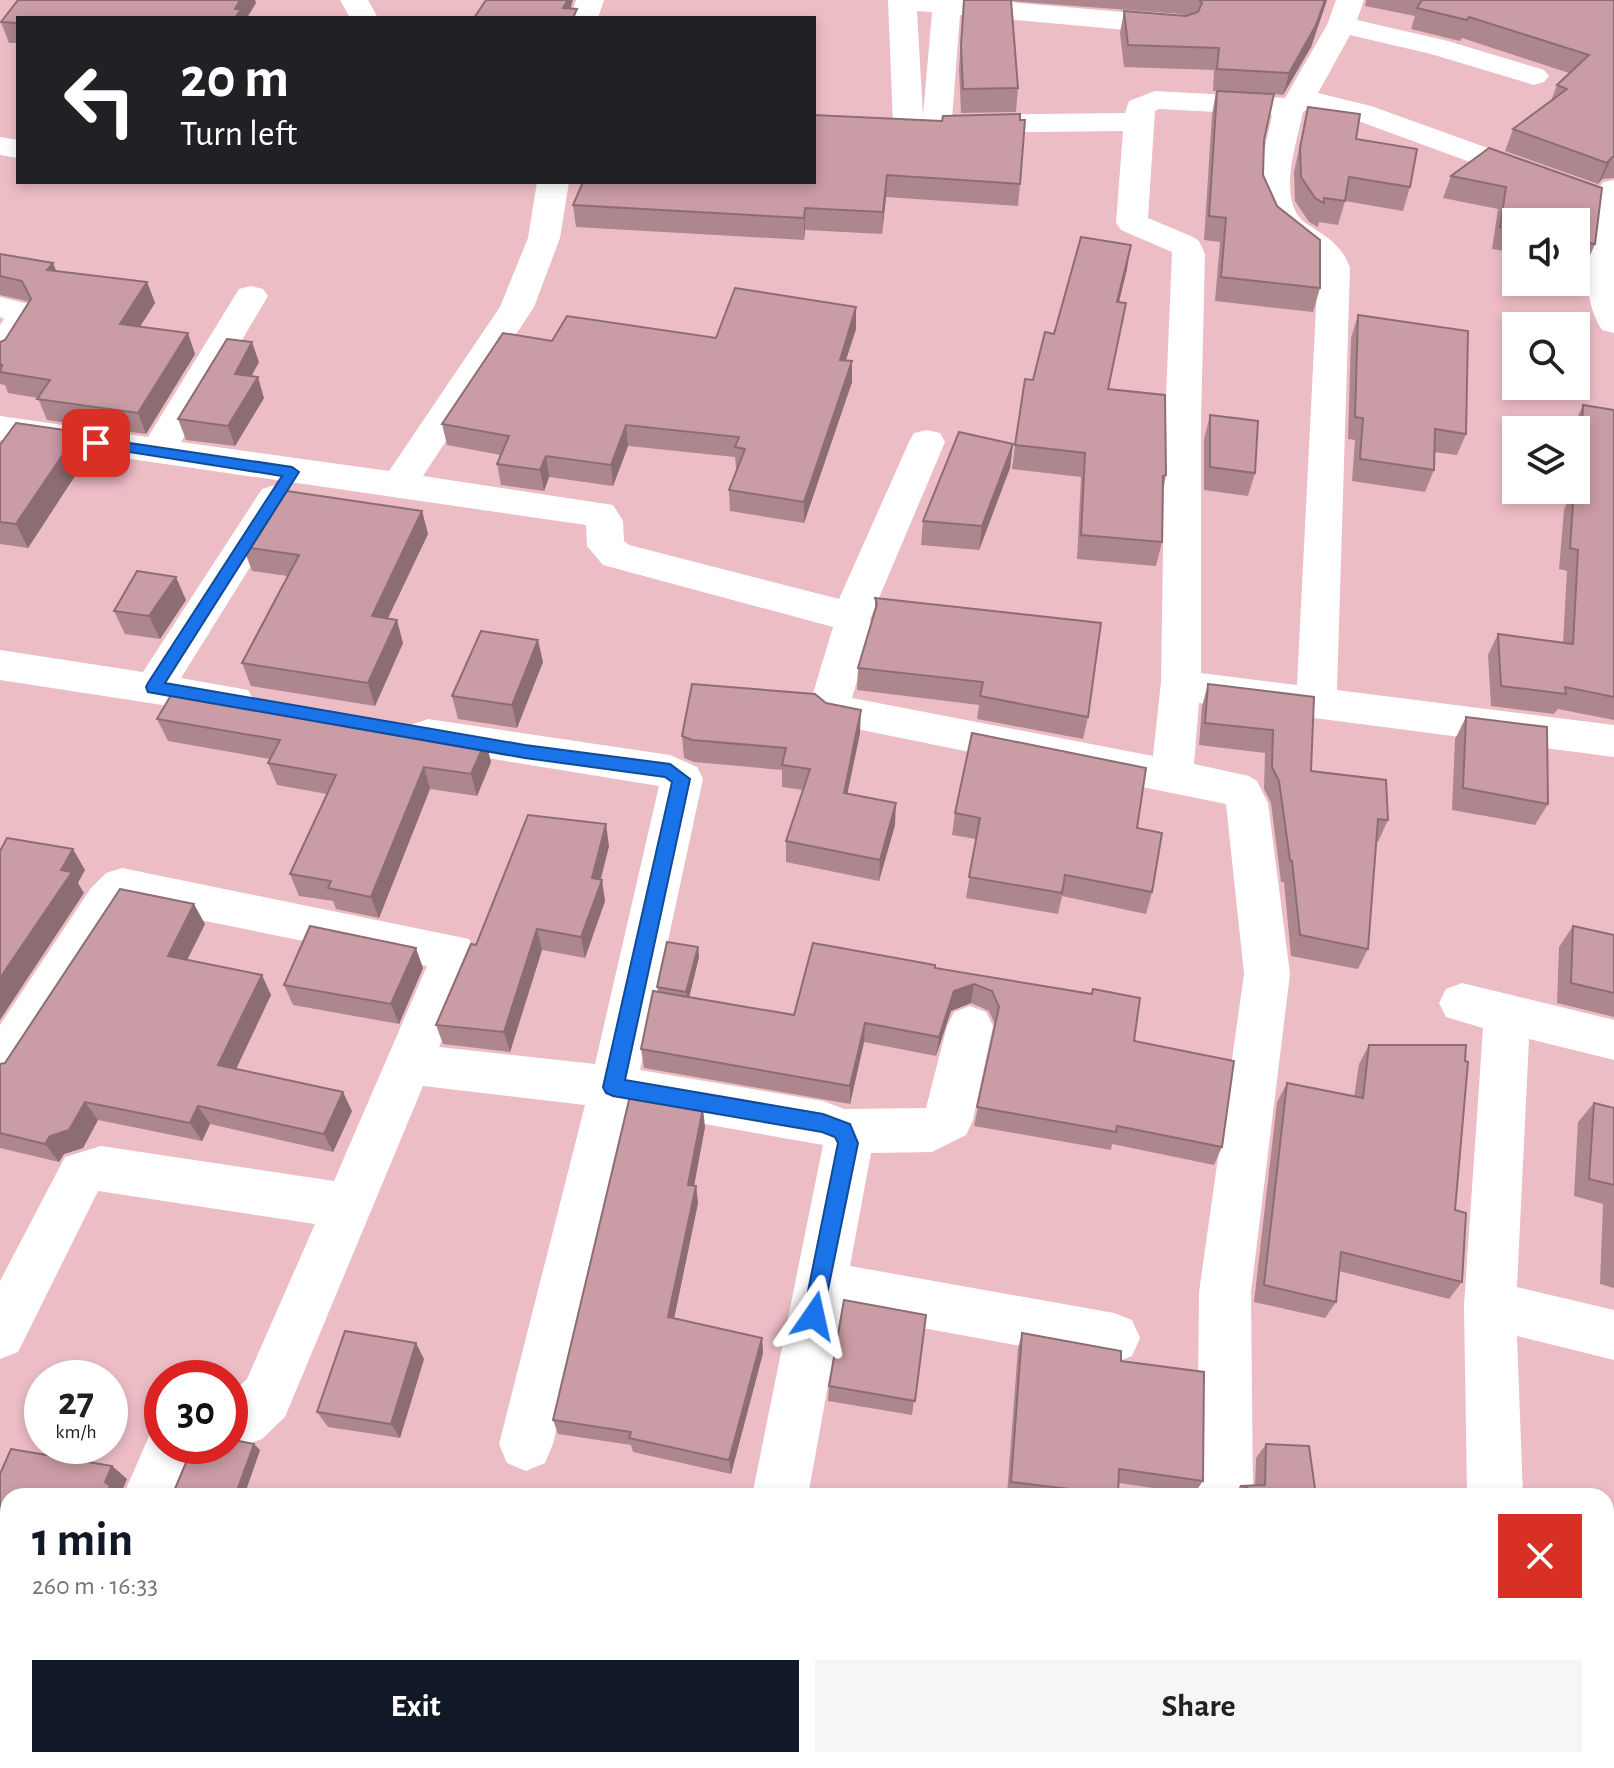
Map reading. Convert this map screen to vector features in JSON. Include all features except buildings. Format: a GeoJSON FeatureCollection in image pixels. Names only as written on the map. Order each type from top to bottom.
{"type":"FeatureCollection","features":[{"type":"Feature","properties":{"kind":"street"},"geometry":{"type":"LineString","coordinates":[[923,125],[902,0],[1181,26]]}},
{"type":"Feature","properties":{"kind":"street"},"geometry":{"type":"LineString","coordinates":[[923,125],[947,5]]}},
{"type":"Feature","properties":{"kind":"street"},"geometry":{"type":"LineString","coordinates":[[1316,704],[1334,268],[1332,257],[1324,247],[1294,231],[1276,208],[1275,193],[1296,103],[1345,13],[1438,47],[1534,76]]}},
{"type":"Feature","properties":{"kind":"street"},"geometry":{"type":"LineString","coordinates":[[1172,776],[1181,682],[1183,421],[1189,254],[1188,248],[1182,244],[1132,223],[1140,107],[1155,100],[1296,103],[1371,115],[1613,196],[1603,289],[1614,322]]}},
{"type":"Feature","properties":{"kind":"street"},"geometry":{"type":"LineString","coordinates":[[874,124],[1141,122]]}},
{"type":"Feature","properties":{"kind":"street"},"geometry":{"type":"LineString","coordinates":[[397,487],[517,307],[544,238],[553,184]]}},
{"type":"Feature","properties":{"kind":"street"},"geometry":{"type":"LineString","coordinates":[[157,452],[251,296]]}},
{"type":"Feature","properties":{"kind":"street"},"geometry":{"type":"LineString","coordinates":[[0,307],[17,311],[21,319],[0,352]]}},
{"type":"Feature","properties":{"kind":"street"},"geometry":{"type":"LineString","coordinates":[[0,428],[600,514],[604,521],[606,546],[616,555],[850,619],[853,626],[831,700],[833,708],[841,712],[1234,788],[1242,793],[1247,803],[1267,974],[1225,1292],[1225,1488]]}},
{"type":"Feature","properties":{"kind":"street"},"geometry":{"type":"LineString","coordinates":[[850,619],[927,442]]}},
{"type":"Feature","properties":{"kind":"street"},"geometry":{"type":"LineString","coordinates":[[154,687],[292,472]]}},
{"type":"Feature","properties":{"kind":"street"},"geometry":{"type":"LineString","coordinates":[[0,665],[278,709]]}},
{"type":"Feature","properties":{"kind":"street"},"geometry":{"type":"LineString","coordinates":[[1181,682],[1187,686],[1316,704],[1614,741]]}},
{"type":"Feature","properties":{"kind":"street"},"geometry":{"type":"LineString","coordinates":[[386,727],[525,751],[670,771],[682,779],[613,1087],[526,1444]]}},
{"type":"Feature","properties":{"kind":"street"},"geometry":{"type":"LineString","coordinates":[[0,1065],[107,901],[122,886],[453,952],[454,957],[266,1398],[248,1415]]}},
{"type":"Feature","properties":{"kind":"street"},"geometry":{"type":"LineString","coordinates":[[1495,1488],[1484,1009],[1614,1040]]}},
{"type":"Feature","properties":{"kind":"street"},"geometry":{"type":"LineString","coordinates":[[409,1064],[613,1087],[823,1123],[843,1131],[932,1130],[949,1120],[970,1026]]}},
{"type":"Feature","properties":{"kind":"street"},"geometry":{"type":"LineString","coordinates":[[782,1488],[848,1143],[843,1131]]}},
{"type":"Feature","properties":{"kind":"street"},"geometry":{"type":"LineString","coordinates":[[0,1334],[82,1173],[91,1169],[116,1170],[349,1206]]}},
{"type":"Feature","properties":{"kind":"street"},"geometry":{"type":"LineString","coordinates":[[820,1285],[1114,1338]]}},
{"type":"Feature","properties":{"kind":"street"},"geometry":{"type":"LineString","coordinates":[[1490,1305],[1614,1335]]}},
{"type":"Feature","properties":{"kind":"street"},"geometry":{"type":"LineString","coordinates":[[154,1488],[164,1464]]}},
{"type":"Feature","properties":{"kind":"route"},"geometry":{"type":"LineString","coordinates":[[96,443],[292,472],[154,687],[525,751],[670,771],[682,779],[613,1087],[823,1123],[843,1131],[848,1143],[814,1316]]}}]}
